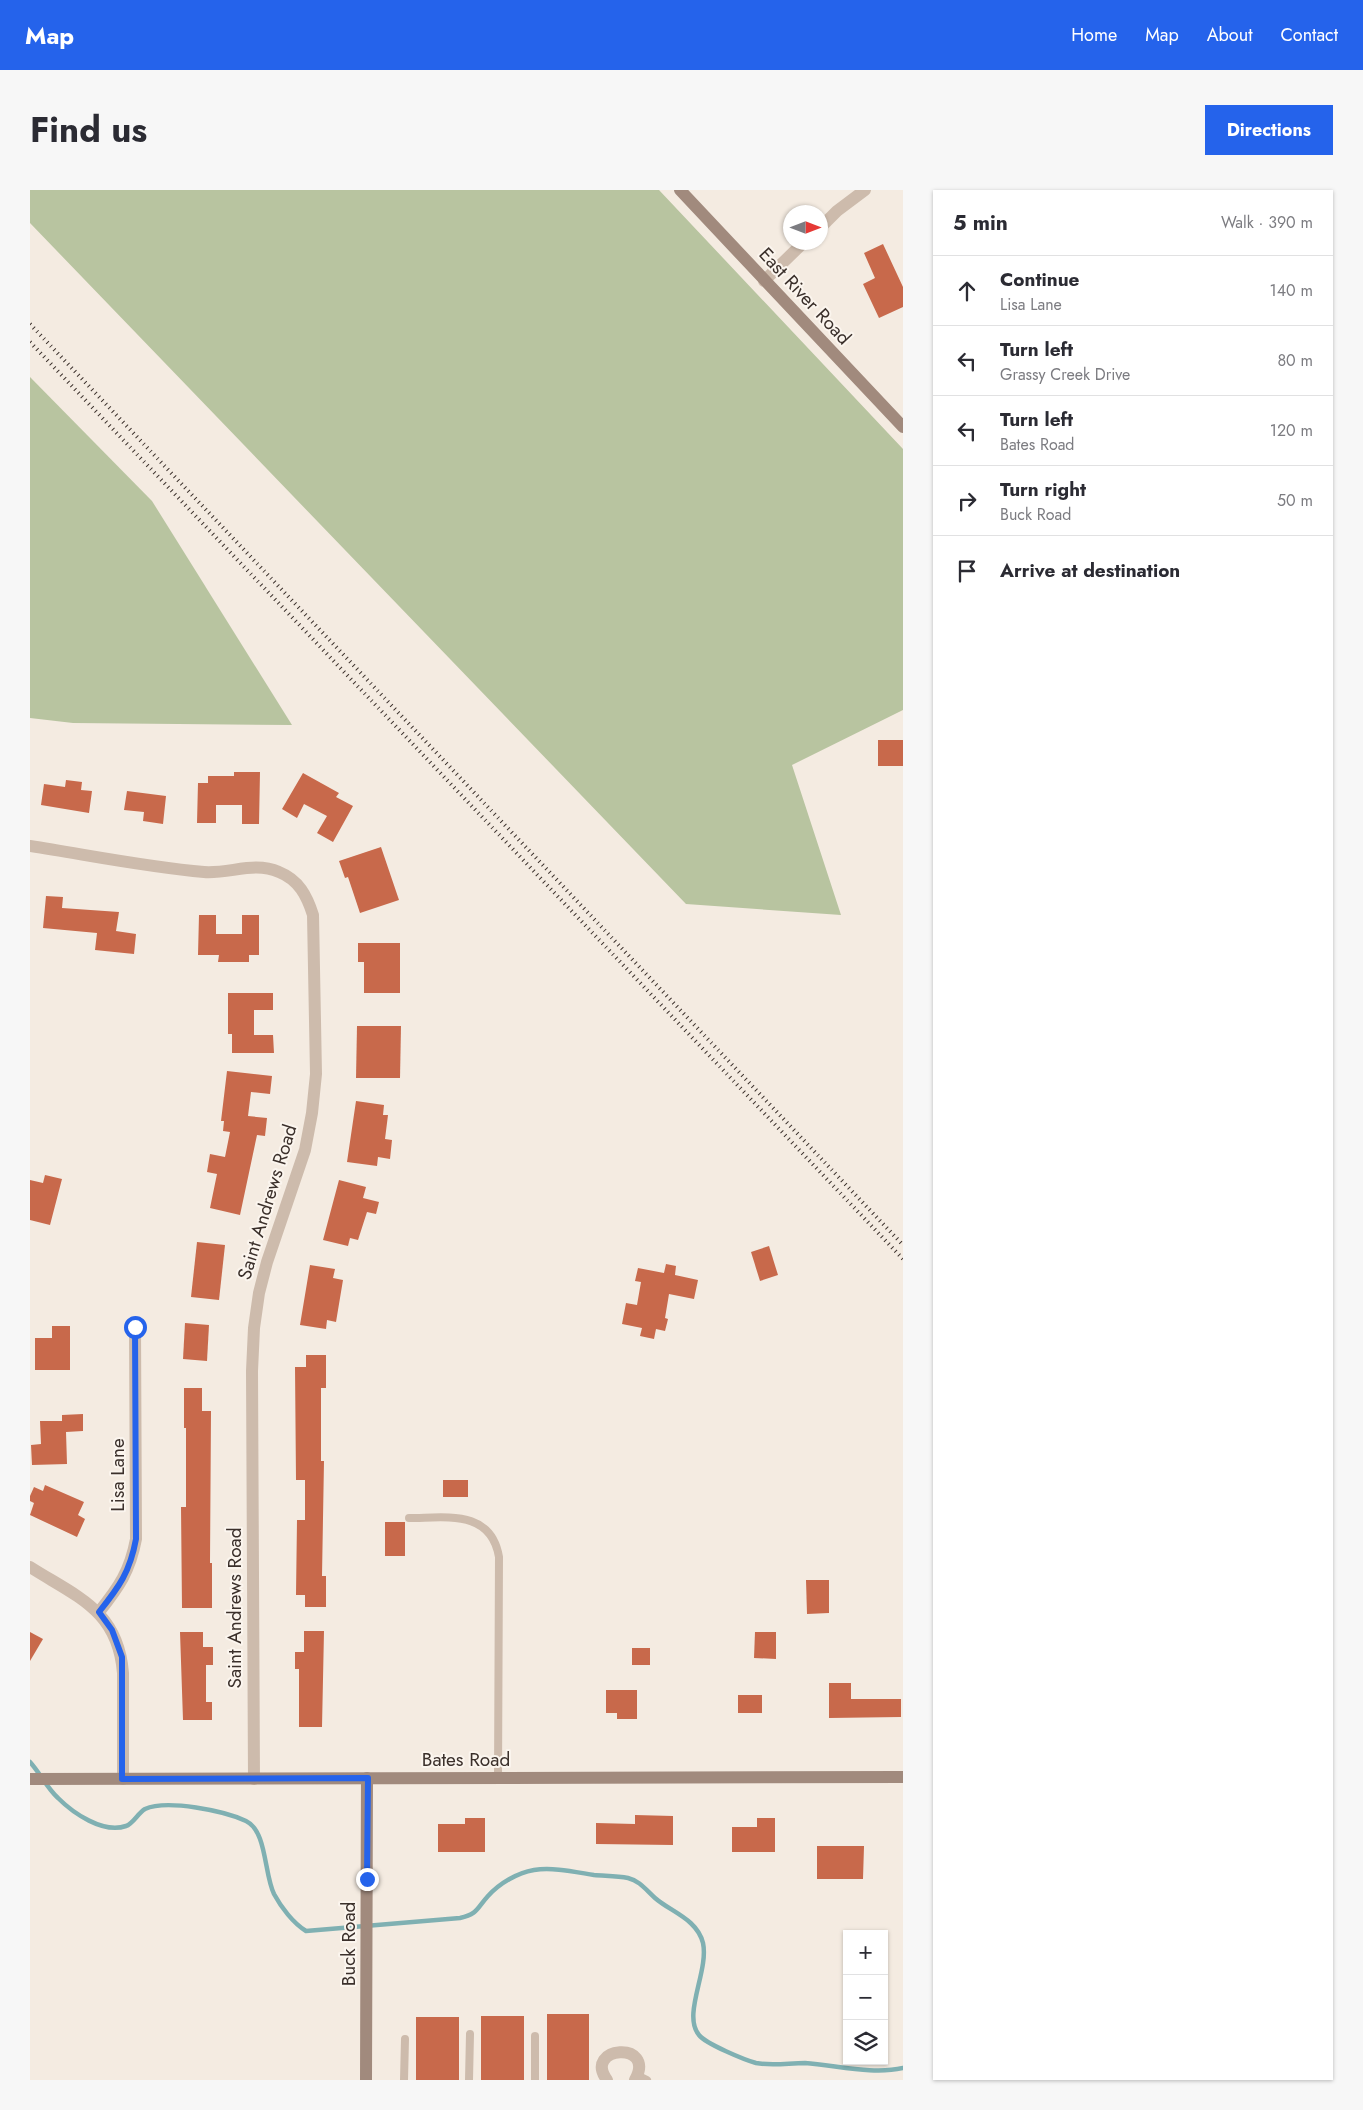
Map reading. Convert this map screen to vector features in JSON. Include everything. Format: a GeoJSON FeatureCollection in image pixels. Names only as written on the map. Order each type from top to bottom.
{"type":"FeatureCollection","features":[{"type":"Feature","properties":{"kind":"street","name":"East River Road"},"geometry":{"type":"LineString","coordinates":[[680,190],[903,428]]}},
{"type":"Feature","properties":{"kind":"street"},"geometry":{"type":"LineString","coordinates":[[828,219],[865,190]]}},
{"type":"Feature","properties":{"kind":"street"},"geometry":{"type":"LineString","coordinates":[[764,281],[796,250]]}},
{"type":"Feature","properties":{"kind":"street","name":"Saint Andrews Road"},"geometry":{"type":"LineString","coordinates":[[30,846],[207,872],[256,867],[268,868],[281,873],[301,888],[308,899],[313,915],[316,1074],[312,1113],[305,1150],[267,1262],[259,1293],[254,1328],[252,1371],[254,1779]]}},
{"type":"Feature","properties":{"kind":"street","name":"Lisa Lane"},"geometry":{"type":"LineString","coordinates":[[99,1612],[120,1586],[128,1570],[136,1539],[135,1327]]}},
{"type":"Feature","properties":{"kind":"street"},"geometry":{"type":"LineString","coordinates":[[30,1567],[99,1612],[112,1630],[122,1657],[122,1779]]}},
{"type":"Feature","properties":{"kind":"street","name":"Bates Road"},"geometry":{"type":"LineString","coordinates":[[30,1779],[903,1777]]}},
{"type":"Feature","properties":{"kind":"street","name":"Buck Road"},"geometry":{"type":"LineString","coordinates":[[366,2080],[368,1778]]}},
{"type":"Feature","properties":{"kind":"street"},"geometry":{"type":"LineString","coordinates":[[607,2080],[603,2072],[605,2060],[609,2055],[620,2051],[626,2052],[635,2058],[640,2078]]}},
{"type":"Feature","properties":{"kind":"lane"},"geometry":{"type":"LineString","coordinates":[[409,1518],[468,1519],[485,1528],[496,1544],[499,1557],[498,1778]]}},
{"type":"Feature","properties":{"kind":"lane"},"geometry":{"type":"LineString","coordinates":[[469,2080],[470,2034]]}},
{"type":"Feature","properties":{"kind":"lane"},"geometry":{"type":"LineString","coordinates":[[535,2036],[535,2080]]}},
{"type":"Feature","properties":{"kind":"lane"},"geometry":{"type":"LineString","coordinates":[[404,2080],[405,2039]]}},
{"type":"Feature","properties":{"kind":"green space"},"geometry":{"type":"Polygon","coordinates":[[[30,190],[659,190],[903,449],[903,710],[792,765],[841,915],[686,904],[30,223],[30,190]]]}},
{"type":"Feature","properties":{"kind":"green space"},"geometry":{"type":"Polygon","coordinates":[[[30,377],[152,501],[292,725],[73,723],[30,718],[30,377]]]}},
{"type":"Feature","properties":{"kind":"building"},"geometry":{"type":"Polygon","coordinates":[[[883,244],[903,287],[903,307],[879,318],[863,284],[875,278],[864,253],[883,244]]]}},
{"type":"Feature","properties":{"kind":"building"},"geometry":{"type":"Polygon","coordinates":[[[878,740],[903,740],[903,766],[878,766],[878,740]]]}},
{"type":"Feature","properties":{"kind":"building"},"geometry":{"type":"Polygon","coordinates":[[[234,772],[260,772],[259,824],[242,824],[242,805],[216,805],[216,823],[197,823],[198,783],[208,783],[208,776],[234,776],[234,772]]]}},
{"type":"Feature","properties":{"kind":"building"},"geometry":{"type":"Polygon","coordinates":[[[303,773],[339,793],[336,797],[353,806],[333,842],[317,833],[327,816],[304,804],[297,818],[282,809],[303,773]]]}},
{"type":"Feature","properties":{"kind":"building"},"geometry":{"type":"Polygon","coordinates":[[[66,780],[82,782],[81,790],[92,791],[89,813],[41,805],[44,784],[65,787],[66,780]]]}},
{"type":"Feature","properties":{"kind":"building"},"geometry":{"type":"Polygon","coordinates":[[[127,791],[166,796],[163,824],[143,821],[144,812],[124,810],[127,791]]]}},
{"type":"Feature","properties":{"kind":"building"},"geometry":{"type":"Polygon","coordinates":[[[381,847],[399,900],[360,913],[348,877],[345,878],[339,861],[381,847]]]}},
{"type":"Feature","properties":{"kind":"building"},"geometry":{"type":"Polygon","coordinates":[[[46,896],[63,897],[62,908],[119,912],[116,931],[136,934],[134,954],[95,950],[97,933],[43,928],[46,896]]]}},
{"type":"Feature","properties":{"kind":"building"},"geometry":{"type":"Polygon","coordinates":[[[199,915],[216,915],[216,934],[242,934],[242,915],[259,915],[259,955],[249,955],[249,962],[218,962],[219,955],[198,955],[199,915]]]}},
{"type":"Feature","properties":{"kind":"building"},"geometry":{"type":"Polygon","coordinates":[[[358,943],[400,943],[400,993],[364,993],[364,962],[358,962],[358,943]]]}},
{"type":"Feature","properties":{"kind":"building"},"geometry":{"type":"Polygon","coordinates":[[[228,993],[273,993],[273,1010],[254,1010],[254,1035],[273,1035],[274,1053],[232,1053],[232,1034],[228,1034],[228,993]]]}},
{"type":"Feature","properties":{"kind":"building"},"geometry":{"type":"Polygon","coordinates":[[[357,1026],[401,1026],[400,1078],[356,1078],[357,1026]]]}},
{"type":"Feature","properties":{"kind":"building"},"geometry":{"type":"Polygon","coordinates":[[[227,1071],[272,1076],[270,1094],[251,1092],[248,1116],[267,1118],[265,1136],[257,1135],[240,1215],[210,1208],[217,1174],[207,1172],[210,1154],[225,1157],[230,1132],[223,1131],[224,1121],[221,1121],[227,1071]]]}},
{"type":"Feature","properties":{"kind":"building"},"geometry":{"type":"Polygon","coordinates":[[[356,1101],[384,1105],[383,1115],[388,1115],[385,1139],[392,1140],[390,1159],[378,1157],[377,1166],[347,1162],[356,1101]]]}},
{"type":"Feature","properties":{"kind":"building"},"geometry":{"type":"Polygon","coordinates":[[[45,1175],[62,1179],[50,1225],[30,1220],[30,1180],[43,1183],[45,1175]]]}},
{"type":"Feature","properties":{"kind":"building"},"geometry":{"type":"Polygon","coordinates":[[[339,1180],[366,1187],[363,1198],[379,1202],[376,1214],[367,1212],[358,1240],[350,1238],[348,1246],[323,1240],[339,1180]]]}},
{"type":"Feature","properties":{"kind":"building"},"geometry":{"type":"Polygon","coordinates":[[[197,1242],[225,1245],[219,1300],[191,1297],[197,1242]]]}},
{"type":"Feature","properties":{"kind":"building"},"geometry":{"type":"Polygon","coordinates":[[[769,1246],[778,1275],[760,1281],[751,1252],[769,1246]]]}},
{"type":"Feature","properties":{"kind":"building"},"geometry":{"type":"Polygon","coordinates":[[[666,1264],[676,1266],[675,1275],[698,1280],[694,1299],[669,1294],[665,1318],[668,1319],[665,1331],[656,1329],[654,1339],[640,1336],[642,1328],[622,1324],[626,1303],[637,1305],[641,1282],[635,1281],[638,1268],[664,1273],[666,1264]]]}},
{"type":"Feature","properties":{"kind":"building"},"geometry":{"type":"Polygon","coordinates":[[[310,1265],[335,1269],[333,1278],[343,1280],[336,1322],[327,1320],[326,1329],[300,1325],[310,1265]]]}},
{"type":"Feature","properties":{"kind":"building"},"geometry":{"type":"Polygon","coordinates":[[[185,1323],[209,1325],[207,1361],[183,1359],[185,1323]]]}},
{"type":"Feature","properties":{"kind":"building"},"geometry":{"type":"Polygon","coordinates":[[[52,1326],[70,1326],[70,1370],[35,1370],[35,1338],[52,1338],[52,1326]]]}},
{"type":"Feature","properties":{"kind":"building"},"geometry":{"type":"Polygon","coordinates":[[[306,1355],[326,1355],[326,1388],[321,1388],[321,1461],[324,1461],[322,1576],[326,1576],[326,1607],[305,1607],[305,1595],[296,1595],[297,1520],[305,1520],[305,1480],[296,1480],[295,1367],[306,1367],[306,1355]]]}},
{"type":"Feature","properties":{"kind":"building"},"geometry":{"type":"Polygon","coordinates":[[[184,1388],[202,1388],[202,1411],[211,1411],[210,1563],[212,1563],[212,1608],[182,1608],[181,1507],[186,1507],[184,1388]]]}},
{"type":"Feature","properties":{"kind":"building"},"geometry":{"type":"Polygon","coordinates":[[[83,1414],[83,1431],[66,1432],[67,1464],[32,1465],[31,1445],[41,1444],[40,1421],[62,1421],[62,1415],[83,1414]]]}},
{"type":"Feature","properties":{"kind":"building"},"geometry":{"type":"Polygon","coordinates":[[[443,1480],[468,1480],[468,1497],[443,1497],[443,1480]]]}},
{"type":"Feature","properties":{"kind":"building"},"geometry":{"type":"Polygon","coordinates":[[[45,1485],[84,1502],[78,1515],[85,1519],[77,1537],[30,1515],[34,1503],[30,1501],[30,1496],[34,1487],[43,1491],[45,1485]]]}},
{"type":"Feature","properties":{"kind":"building"},"geometry":{"type":"Polygon","coordinates":[[[385,1522],[405,1522],[405,1556],[385,1556],[385,1522]]]}},
{"type":"Feature","properties":{"kind":"building"},"geometry":{"type":"Polygon","coordinates":[[[806,1580],[829,1580],[829,1613],[807,1614],[806,1580]]]}},
{"type":"Feature","properties":{"kind":"building"},"geometry":{"type":"Polygon","coordinates":[[[304,1631],[324,1631],[322,1727],[299,1727],[299,1669],[295,1669],[295,1652],[304,1652],[304,1631]]]}},
{"type":"Feature","properties":{"kind":"building"},"geometry":{"type":"Polygon","coordinates":[[[30,1632],[43,1639],[30,1661],[30,1632]]]}},
{"type":"Feature","properties":{"kind":"building"},"geometry":{"type":"Polygon","coordinates":[[[180,1632],[203,1632],[203,1647],[213,1647],[213,1665],[206,1665],[206,1702],[212,1702],[212,1720],[183,1720],[180,1632]]]}},
{"type":"Feature","properties":{"kind":"building"},"geometry":{"type":"Polygon","coordinates":[[[755,1632],[776,1632],[776,1659],[754,1658],[755,1632]]]}},
{"type":"Feature","properties":{"kind":"building"},"geometry":{"type":"Polygon","coordinates":[[[632,1648],[650,1648],[650,1665],[632,1665],[632,1648]]]}},
{"type":"Feature","properties":{"kind":"building"},"geometry":{"type":"Polygon","coordinates":[[[829,1683],[851,1683],[851,1699],[901,1699],[901,1717],[829,1718],[829,1683]]]}},
{"type":"Feature","properties":{"kind":"building"},"geometry":{"type":"Polygon","coordinates":[[[606,1690],[637,1690],[637,1719],[617,1719],[617,1713],[606,1713],[606,1690]]]}},
{"type":"Feature","properties":{"kind":"building"},"geometry":{"type":"Polygon","coordinates":[[[738,1695],[762,1695],[762,1713],[738,1713],[738,1695]]]}},
{"type":"Feature","properties":{"kind":"building"},"geometry":{"type":"Polygon","coordinates":[[[635,1815],[673,1816],[673,1845],[596,1844],[596,1823],[635,1824],[635,1815]]]}},
{"type":"Feature","properties":{"kind":"building"},"geometry":{"type":"Polygon","coordinates":[[[465,1818],[485,1818],[485,1852],[438,1852],[438,1824],[465,1824],[465,1818]]]}},
{"type":"Feature","properties":{"kind":"building"},"geometry":{"type":"Polygon","coordinates":[[[757,1818],[775,1818],[775,1852],[732,1852],[732,1827],[757,1827],[757,1818]]]}},
{"type":"Feature","properties":{"kind":"building"},"geometry":{"type":"Polygon","coordinates":[[[817,1846],[864,1846],[863,1879],[817,1879],[817,1846]]]}},
{"type":"Feature","properties":{"kind":"building"},"geometry":{"type":"Polygon","coordinates":[[[547,2014],[589,2014],[589,2080],[547,2080],[547,2014]]]}},
{"type":"Feature","properties":{"kind":"building"},"geometry":{"type":"Polygon","coordinates":[[[481,2016],[524,2016],[524,2080],[481,2080],[481,2016]]]}},
{"type":"Feature","properties":{"kind":"building"},"geometry":{"type":"Polygon","coordinates":[[[416,2017],[459,2017],[459,2080],[416,2080],[416,2017]]]}},
{"type":"Feature","properties":{"kind":"waterway"},"geometry":{"type":"LineString","coordinates":[[30,1762],[50,1790],[64,1804],[80,1816],[98,1825],[117,1828],[126,1826],[145,1809],[167,1805],[211,1810],[246,1821],[253,1826],[258,1834],[274,1894],[296,1924],[306,1931],[460,1918],[474,1912],[503,1883],[515,1876],[534,1870],[556,1869],[632,1879],[661,1903],[683,1917],[700,1935],[703,1943],[703,1966],[693,2016],[695,2026],[703,2039],[743,2059],[762,2064],[805,2063],[879,2070],[903,2068]]}},
{"type":"Feature","properties":{"kind":"railway"},"geometry":{"type":"LineString","coordinates":[[30,324],[903,1245]]}},
{"type":"Feature","properties":{"kind":"railway"},"geometry":{"type":"LineString","coordinates":[[30,342],[903,1259]]}},
{"type":"Feature","properties":{"kind":"route"},"geometry":{"type":"LineString","coordinates":[[135,1327],[136,1539],[133,1556],[120,1586],[99,1612],[112,1630],[122,1657],[122,1779],[368,1778],[367,1879]]}}]}
